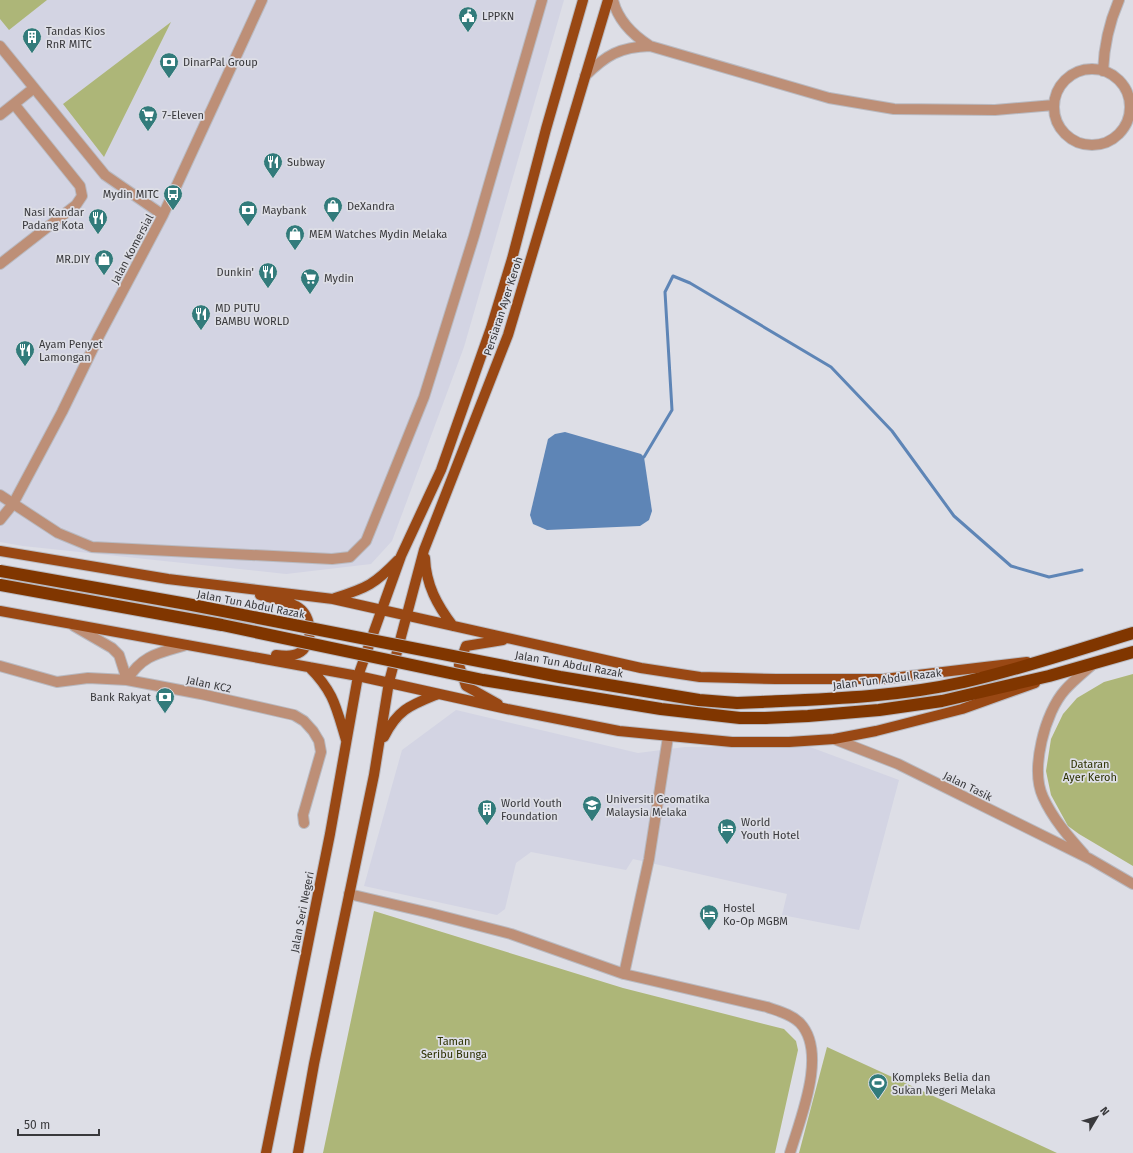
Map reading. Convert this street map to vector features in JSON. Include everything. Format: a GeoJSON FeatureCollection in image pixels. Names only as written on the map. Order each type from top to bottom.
{"type":"FeatureCollection","features":[{"type":"Feature","properties":{"kind":"highway","name":"Jalan Tun Abdul Razak"},"geometry":{"type":"LineString","coordinates":[[0,571],[187,604],[560,677],[699,700],[737,703],[869,696],[909,692],[963,682],[1039,661],[1133,632]]}},
{"type":"Feature","properties":{"kind":"highway"},"geometry":{"type":"LineString","coordinates":[[0,585],[222,625],[483,680],[661,709],[740,718],[808,716],[910,706],[1049,676],[1092,665],[1133,652]]}},
{"type":"Feature","properties":{"kind":"main road","name":"Persiaran Ayer Keroh"},"geometry":{"type":"LineString","coordinates":[[358,676],[381,608],[401,556],[440,470],[491,328],[512,259],[546,129],[583,0]]}},
{"type":"Feature","properties":{"kind":"main road","name":"Persiaran Ayer Keroh"},"geometry":{"type":"LineString","coordinates":[[389,682],[424,550],[508,335],[608,0]]}},
{"type":"Feature","properties":{"kind":"main road"},"geometry":{"type":"LineString","coordinates":[[424,550],[425,571],[431,591],[440,610],[453,626]]}},
{"type":"Feature","properties":{"kind":"main road"},"geometry":{"type":"LineString","coordinates":[[0,551],[168,579],[333,599],[381,608],[453,626],[642,668],[700,677],[776,680],[884,679],[1011,663],[1039,661]]}},
{"type":"Feature","properties":{"kind":"main road"},"geometry":{"type":"LineString","coordinates":[[333,599],[368,587],[382,577],[401,556]]}},
{"type":"Feature","properties":{"kind":"main road"},"geometry":{"type":"LineString","coordinates":[[233,653],[290,656],[303,650],[310,635],[308,619],[297,606],[236,587]]}},
{"type":"Feature","properties":{"kind":"main road"},"geometry":{"type":"LineString","coordinates":[[0,612],[358,676],[507,709],[619,731],[668,737],[732,742],[789,742],[834,739],[915,723],[1024,688],[1049,676]]}},
{"type":"Feature","properties":{"kind":"main road"},"geometry":{"type":"LineString","coordinates":[[507,709],[466,686],[459,665],[466,646],[484,642],[513,639]]}},
{"type":"Feature","properties":{"kind":"main road"},"geometry":{"type":"LineString","coordinates":[[309,667],[324,681],[332,695],[346,742]]}},
{"type":"Feature","properties":{"kind":"main road","name":"Jalan Seri Negeri"},"geometry":{"type":"LineString","coordinates":[[266,1153],[330,834],[358,676]]}},
{"type":"Feature","properties":{"kind":"main road"},"geometry":{"type":"LineString","coordinates":[[298,1153],[380,745],[389,682]]}},
{"type":"Feature","properties":{"kind":"main road"},"geometry":{"type":"LineString","coordinates":[[380,745],[392,720],[418,702],[438,694]]}},
{"type":"Feature","properties":{"kind":"street","name":"Jalan Komersial"},"geometry":{"type":"LineString","coordinates":[[0,520],[13,504],[163,215],[262,0]]}},
{"type":"Feature","properties":{"kind":"street"},"geometry":{"type":"LineString","coordinates":[[0,495],[58,533],[92,548],[332,559],[350,557],[366,541],[424,397],[474,236],[542,0]]}},
{"type":"Feature","properties":{"kind":"street"},"geometry":{"type":"LineString","coordinates":[[613,0],[618,13],[629,30],[650,46]]}},
{"type":"Feature","properties":{"kind":"street"},"geometry":{"type":"LineString","coordinates":[[1103,71],[1104,55],[1110,21],[1119,0]]}},
{"type":"Feature","properties":{"kind":"street"},"geometry":{"type":"LineString","coordinates":[[0,46],[105,175],[163,215]]}},
{"type":"Feature","properties":{"kind":"street"},"geometry":{"type":"LineString","coordinates":[[585,76],[604,59],[619,50],[631,47],[650,46],[829,98],[894,109],[995,110],[1054,105]]}},
{"type":"Feature","properties":{"kind":"street"},"geometry":{"type":"LineString","coordinates":[[1092,69],[1113,75],[1121,82],[1127,92],[1131,113],[1126,124],[1115,137],[1100,145],[1088,145],[1077,142],[1067,136],[1059,127],[1055,116],[1054,105],[1056,93],[1062,83],[1070,75],[1081,70],[1092,69]]}},
{"type":"Feature","properties":{"kind":"street"},"geometry":{"type":"LineString","coordinates":[[0,115],[34,88]]}},
{"type":"Feature","properties":{"kind":"street"},"geometry":{"type":"LineString","coordinates":[[0,264],[76,205],[82,196],[80,186],[14,104]]}},
{"type":"Feature","properties":{"kind":"street"},"geometry":{"type":"LineString","coordinates":[[0,509],[13,504]]}},
{"type":"Feature","properties":{"kind":"street"},"geometry":{"type":"LineString","coordinates":[[74,626],[112,648],[119,655],[127,680]]}},
{"type":"Feature","properties":{"kind":"street"},"geometry":{"type":"LineString","coordinates":[[127,680],[135,667],[146,658],[186,645]]}},
{"type":"Feature","properties":{"kind":"street","name":"Jalan Tasik"},"geometry":{"type":"LineString","coordinates":[[1090,860],[1062,830],[1042,796],[1038,770],[1043,734],[1052,709],[1065,689],[1092,665]]}},
{"type":"Feature","properties":{"kind":"street","name":"Jalan KC2"},"geometry":{"type":"LineString","coordinates":[[0,666],[57,682],[88,678],[127,680],[201,694],[286,714],[304,721],[319,741],[321,752],[303,815],[304,823]]}},
{"type":"Feature","properties":{"kind":"street"},"geometry":{"type":"LineString","coordinates":[[624,974],[649,859],[668,737]]}},
{"type":"Feature","properties":{"kind":"street","name":"Jalan Tasik"},"geometry":{"type":"LineString","coordinates":[[834,739],[898,764],[1090,860],[1133,884]]}},
{"type":"Feature","properties":{"kind":"street"},"geometry":{"type":"LineString","coordinates":[[349,894],[510,934],[624,974],[767,1007],[786,1014],[800,1023],[813,1052],[813,1066],[802,1113],[790,1153]]}},
{"type":"Feature","properties":{"kind":"shaded area"},"geometry":{"type":"Polygon","coordinates":[[[0,0],[564,0],[464,347],[392,541],[371,564],[286,574],[23,546],[0,542],[0,0]]]}},
{"type":"Feature","properties":{"kind":"shaded area"},"geometry":{"type":"Polygon","coordinates":[[[456,710],[638,753],[685,747],[810,747],[899,780],[859,930],[782,915],[787,894],[633,859],[626,870],[531,852],[516,863],[505,909],[497,915],[364,886],[402,750],[456,710]]]}},
{"type":"Feature","properties":{"kind":"green space"},"geometry":{"type":"Polygon","coordinates":[[[0,0],[47,0],[9,30],[0,19],[0,0]]]}},
{"type":"Feature","properties":{"kind":"green space"},"geometry":{"type":"Polygon","coordinates":[[[171,22],[104,157],[63,104],[171,22]]]}},
{"type":"Feature","properties":{"kind":"green space","name":"Dataran Ayer Keroh"},"geometry":{"type":"Polygon","coordinates":[[[1133,674],[1133,866],[1068,826],[1051,795],[1046,771],[1051,739],[1063,714],[1077,698],[1104,682],[1133,674]]]}},
{"type":"Feature","properties":{"kind":"green space","name":"Taman Seribu Bunga"},"geometry":{"type":"Polygon","coordinates":[[[374,911],[623,988],[784,1029],[796,1041],[798,1050],[775,1153],[323,1153],[374,911]]]}},
{"type":"Feature","properties":{"kind":"green space","name":"Kompleks Belia dan Sukan Negeri Melaka"},"geometry":{"type":"Polygon","coordinates":[[[827,1047],[1057,1153],[799,1153],[827,1047]]]}},
{"type":"Feature","properties":{"kind":"water"},"geometry":{"type":"Polygon","coordinates":[[[565,432],[641,454],[644,457],[652,511],[649,520],[640,526],[547,530],[533,524],[530,515],[548,439],[555,434],[565,432]]]}},
{"type":"Feature","properties":{"kind":"waterway"},"geometry":{"type":"LineString","coordinates":[[644,457],[672,410],[665,292],[673,276],[690,283],[831,367],[892,431],[954,516],[1011,566],[1049,577],[1082,570]]}},
{"type":"Feature","properties":{"kind":"place","name":"LPPKN"},"geometry":{"type":"Point","coordinates":[468,33]}},
{"type":"Feature","properties":{"kind":"place","name":"Tandas Kios RnR MITC"},"geometry":{"type":"Point","coordinates":[32,54]}},
{"type":"Feature","properties":{"kind":"place","name":"DinarPal Group"},"geometry":{"type":"Point","coordinates":[169,79]}},
{"type":"Feature","properties":{"kind":"place","name":"7-Eleven"},"geometry":{"type":"Point","coordinates":[148,132]}},
{"type":"Feature","properties":{"kind":"place","name":"Subway"},"geometry":{"type":"Point","coordinates":[273,179]}},
{"type":"Feature","properties":{"kind":"place","name":"Mydin MITC"},"geometry":{"type":"Point","coordinates":[173,211]}},
{"type":"Feature","properties":{"kind":"place","name":"DeXandra"},"geometry":{"type":"Point","coordinates":[333,223]}},
{"type":"Feature","properties":{"kind":"place","name":"Maybank"},"geometry":{"type":"Point","coordinates":[248,227]}},
{"type":"Feature","properties":{"kind":"place","name":"Nasi Kandar Padang Kota"},"geometry":{"type":"Point","coordinates":[98,235]}},
{"type":"Feature","properties":{"kind":"place","name":"MEM Watches Mydin Melaka"},"geometry":{"type":"Point","coordinates":[295,251]}},
{"type":"Feature","properties":{"kind":"place","name":"MR.DIY"},"geometry":{"type":"Point","coordinates":[104,276]}},
{"type":"Feature","properties":{"kind":"place","name":"Dunkin'"},"geometry":{"type":"Point","coordinates":[268,289]}},
{"type":"Feature","properties":{"kind":"place","name":"Mydin"},"geometry":{"type":"Point","coordinates":[310,295]}},
{"type":"Feature","properties":{"kind":"place","name":"MD PUTU BAMBU WORLD"},"geometry":{"type":"Point","coordinates":[201,331]}},
{"type":"Feature","properties":{"kind":"place","name":"Ayam Penyet Lamongan"},"geometry":{"type":"Point","coordinates":[25,367]}},
{"type":"Feature","properties":{"kind":"place","name":"Bank Rakyat"},"geometry":{"type":"Point","coordinates":[165,714]}},
{"type":"Feature","properties":{"kind":"place","name":"Universiti Geomatika Malaysia Melaka"},"geometry":{"type":"Point","coordinates":[592,822]}},
{"type":"Feature","properties":{"kind":"place","name":"World Youth Foundation"},"geometry":{"type":"Point","coordinates":[487,826]}},
{"type":"Feature","properties":{"kind":"place","name":"World Youth Hotel"},"geometry":{"type":"Point","coordinates":[727,845]}},
{"type":"Feature","properties":{"kind":"place","name":"Hostel Ko-Op MGBM"},"geometry":{"type":"Point","coordinates":[709,931]}},
{"type":"Feature","properties":{"kind":"place","name":"Kompleks Belia dan Sukan Negeri Melaka"},"geometry":{"type":"Point","coordinates":[878,1100]}}]}
